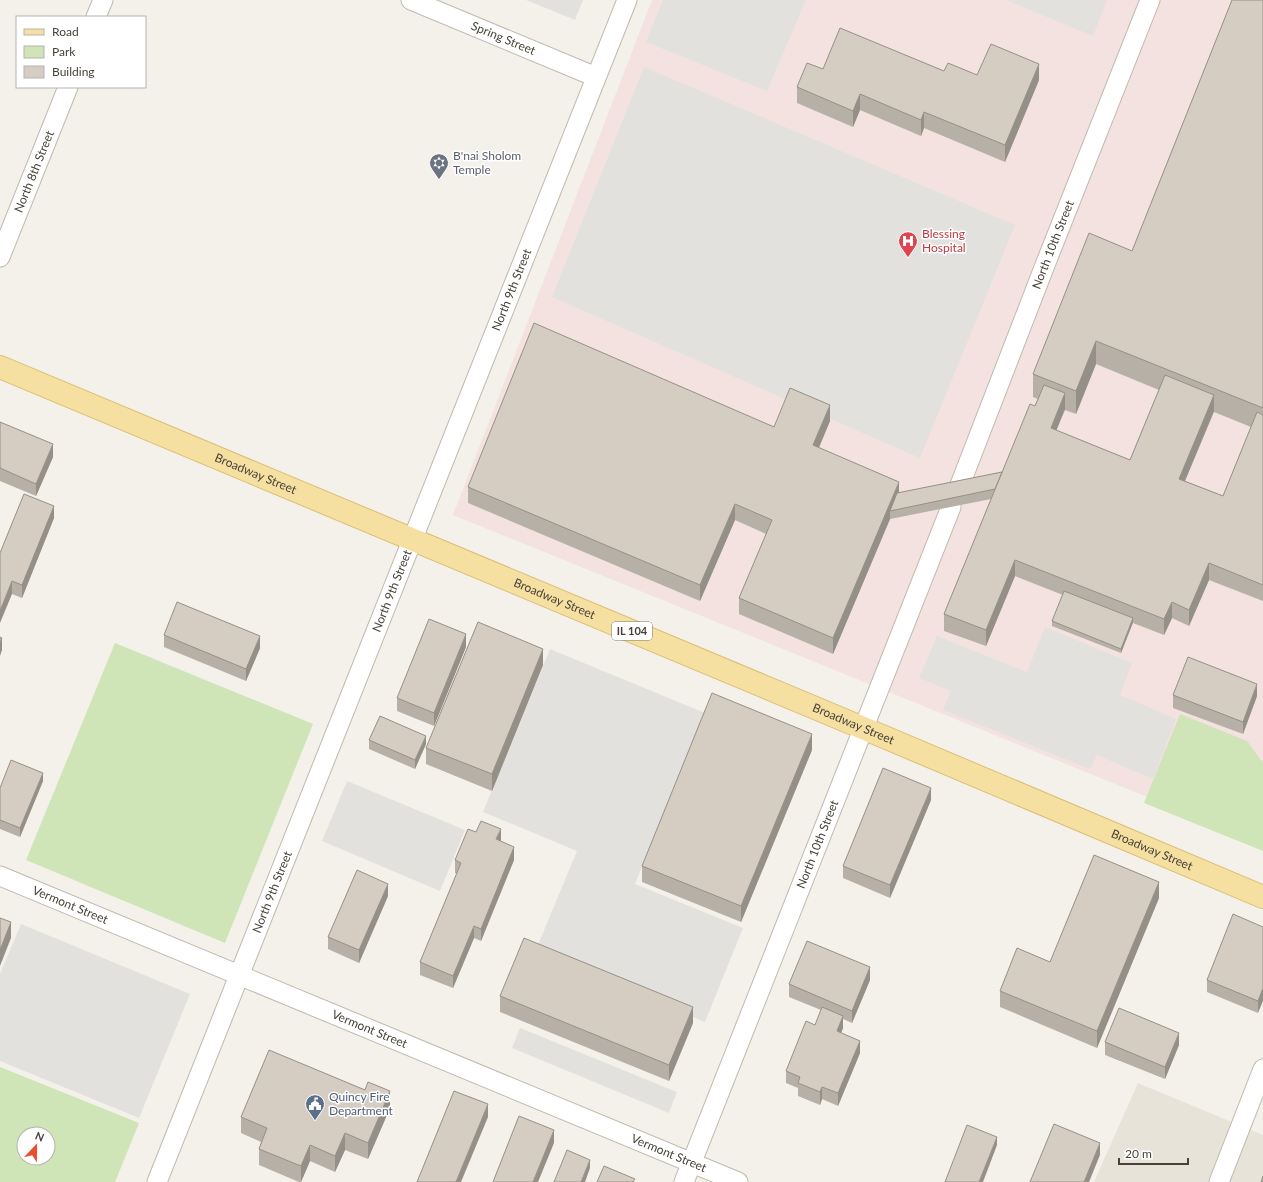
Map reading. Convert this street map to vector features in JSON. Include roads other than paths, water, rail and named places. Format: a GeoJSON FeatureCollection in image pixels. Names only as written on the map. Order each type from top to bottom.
{"type":"FeatureCollection","features":[{"type":"Feature","properties":{"kind":"main road","name":"Broadway Street"},"geometry":{"type":"LineString","coordinates":[[0,367],[1263,897]]}},
{"type":"Feature","properties":{"kind":"street"},"geometry":{"type":"LineString","coordinates":[[96,16],[103,0]]}},
{"type":"Feature","properties":{"kind":"street","name":"Spring Street"},"geometry":{"type":"LineString","coordinates":[[411,0],[596,77]]}},
{"type":"Feature","properties":{"kind":"street","name":"North 9th Street"},"geometry":{"type":"LineString","coordinates":[[157,1182],[627,0]]}},
{"type":"Feature","properties":{"kind":"street","name":"North 10th Street"},"geometry":{"type":"LineString","coordinates":[[684,1182],[955,498],[1150,0]]}},
{"type":"Feature","properties":{"kind":"street","name":"North 8th Street"},"geometry":{"type":"LineString","coordinates":[[0,257],[68,88]]}},
{"type":"Feature","properties":{"kind":"street","name":"Vermont Street"},"geometry":{"type":"LineString","coordinates":[[0,876],[738,1182]]}},
{"type":"Feature","properties":{"kind":"street"},"geometry":{"type":"LineString","coordinates":[[1219,1182],[1263,1069]]}},
{"type":"Feature","properties":{"kind":"place","name":"B'nai Sholom Temple"},"geometry":{"type":"Point","coordinates":[439,180]}},
{"type":"Feature","properties":{"kind":"place","name":"Blessing Hospital"},"geometry":{"type":"Point","coordinates":[908,258]}},
{"type":"Feature","properties":{"kind":"place","name":"Quincy Fire Department"},"geometry":{"type":"Point","coordinates":[315,1121]}}]}
